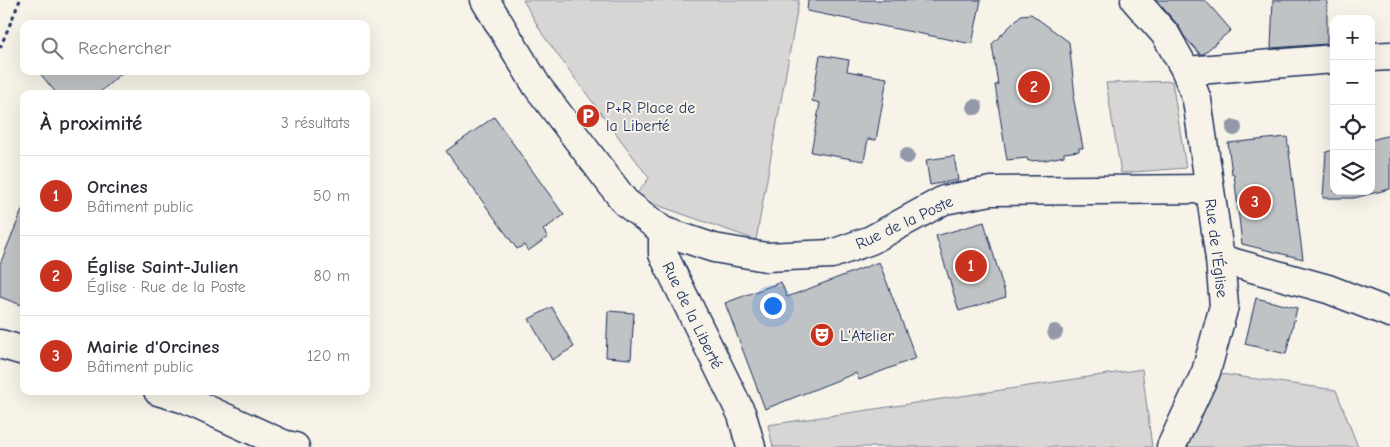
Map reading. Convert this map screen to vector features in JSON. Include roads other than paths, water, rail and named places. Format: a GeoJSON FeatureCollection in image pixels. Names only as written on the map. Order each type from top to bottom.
{"type":"FeatureCollection","features":[{"type":"Feature","properties":{"kind":"street"},"geometry":{"type":"LineString","coordinates":[[485,0],[537,86],[625,202],[663,231]]}},
{"type":"Feature","properties":{"kind":"street","name":"Rue de l'Église"},"geometry":{"type":"LineString","coordinates":[[1135,0],[1166,35],[1186,71],[1197,100],[1220,258],[1224,306],[1206,372],[1171,447]]}},
{"type":"Feature","properties":{"kind":"street"},"geometry":{"type":"LineString","coordinates":[[1375,57],[1390,56]]}},
{"type":"Feature","properties":{"kind":"street"},"geometry":{"type":"LineString","coordinates":[[1186,71],[1330,59]]}},
{"type":"Feature","properties":{"kind":"street","name":"Rue de la Poste"},"geometry":{"type":"LineString","coordinates":[[663,231],[714,248],[766,257],[832,254],[871,240],[944,200],[991,190],[1210,189]]}},
{"type":"Feature","properties":{"kind":"street","name":"Rue de la Liberté"},"geometry":{"type":"LineString","coordinates":[[663,231],[663,254],[742,415],[751,447]]}},
{"type":"Feature","properties":{"kind":"street"},"geometry":{"type":"LineString","coordinates":[[1220,258],[1328,289],[1390,312]]}},
{"type":"Feature","properties":{"kind":"street"},"geometry":{"type":"LineString","coordinates":[[0,344],[20,350]]}},
{"type":"Feature","properties":{"kind":"street"},"geometry":{"type":"LineString","coordinates":[[172,395],[283,444],[294,447]]}},
{"type":"Feature","properties":{"kind":"place","name":"Église Saint-Julien"},"geometry":{"type":"Point","coordinates":[1034,87]}},
{"type":"Feature","properties":{"kind":"place","name":"P+R Place de la Liberté"},"geometry":{"type":"Point","coordinates":[588,116]}},
{"type":"Feature","properties":{"kind":"place","name":"Mairie d'Orcines"},"geometry":{"type":"Point","coordinates":[1255,202]}},
{"type":"Feature","properties":{"kind":"place","name":"Orcines"},"geometry":{"type":"Point","coordinates":[971,266]}},
{"type":"Feature","properties":{"kind":"place","name":"L'Atelier"},"geometry":{"type":"Point","coordinates":[822,335]}}]}
